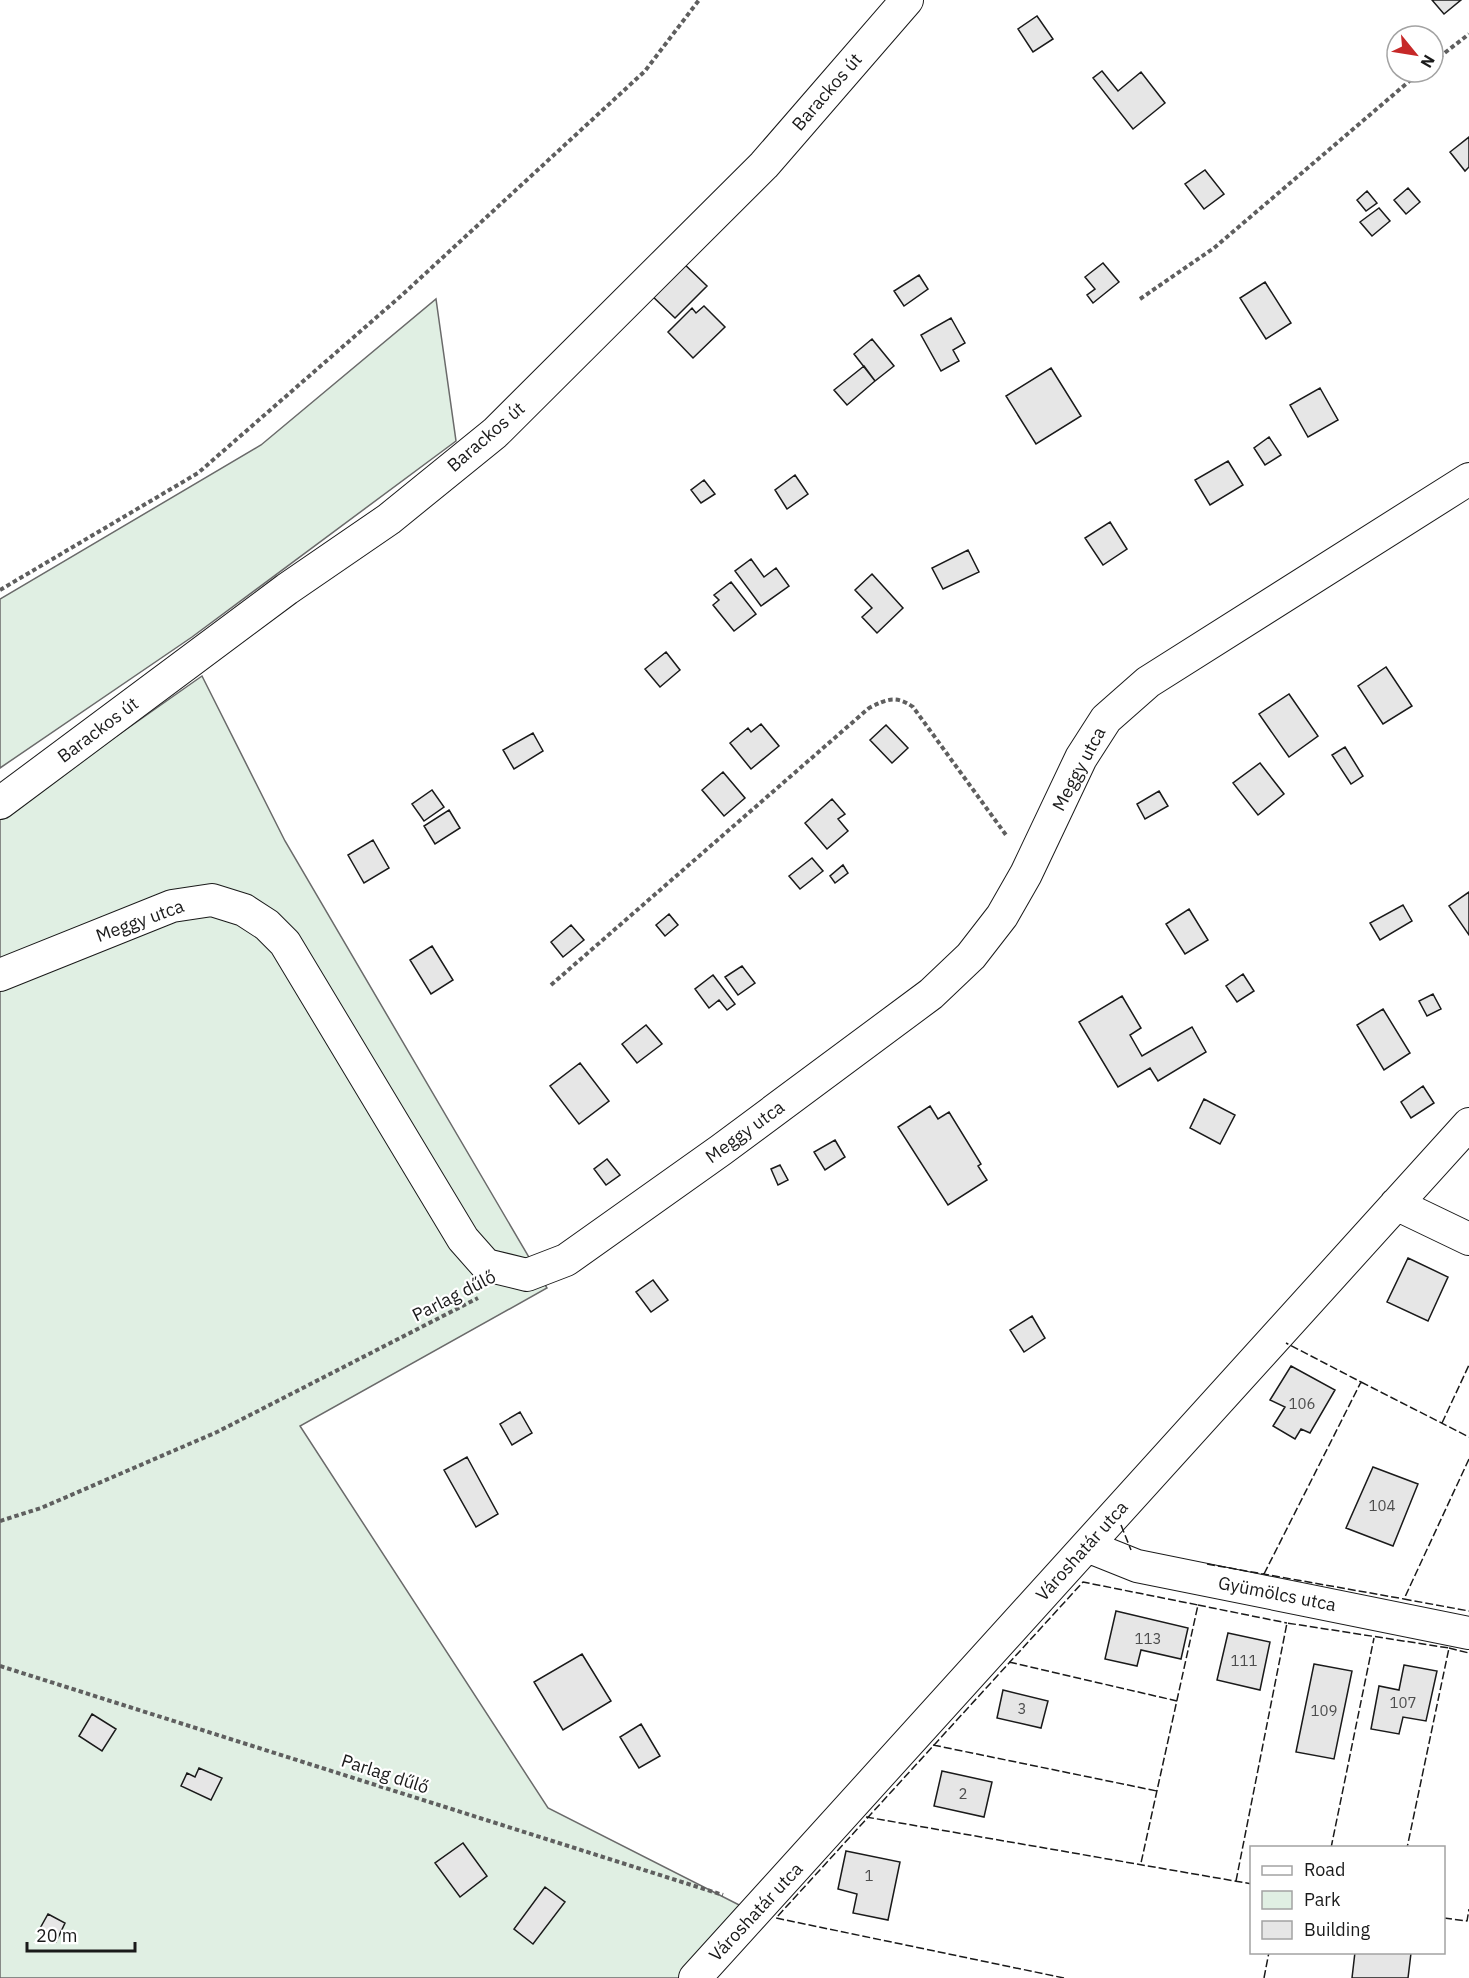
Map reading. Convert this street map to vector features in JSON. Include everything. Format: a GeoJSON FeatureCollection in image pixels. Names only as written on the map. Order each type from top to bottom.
{"type":"FeatureCollection","features":[{"type":"Feature","properties":{"kind":"street","name":"Barackos út"},"geometry":{"type":"LineString","coordinates":[[0,802],[287,589],[389,519],[495,432],[764,165],[907,0]]}},
{"type":"Feature","properties":{"kind":"street","name":"Meggy utca"},"geometry":{"type":"LineString","coordinates":[[0,975],[172,906],[212,900],[244,910],[267,925],[285,944],[464,1239],[486,1265],[527,1275],[566,1260],[721,1150],[931,994],[971,956],[1002,916],[1037,852],[1081,758],[1106,719],[1148,682],[1469,479]]}},
{"type":"Feature","properties":{"kind":"street","name":"Városhatár utca"},"geometry":{"type":"LineString","coordinates":[[695,1978],[1469,1124]]}},
{"type":"Feature","properties":{"kind":"street"},"geometry":{"type":"LineString","coordinates":[[1396,1204],[1469,1239]]}},
{"type":"Feature","properties":{"kind":"street","name":"Gyümölcs utca"},"geometry":{"type":"LineString","coordinates":[[1087,1546],[1137,1566],[1469,1634]]}},
{"type":"Feature","properties":{"kind":"path"},"geometry":{"type":"LineString","coordinates":[[0,590],[198,473],[402,296],[645,70],[699,0]]}},
{"type":"Feature","properties":{"kind":"path"},"geometry":{"type":"LineString","coordinates":[[1445,53],[1469,34]]}},
{"type":"Feature","properties":{"kind":"path"},"geometry":{"type":"LineString","coordinates":[[1140,299],[1214,248],[1405,84]]}},
{"type":"Feature","properties":{"kind":"path"},"geometry":{"type":"LineString","coordinates":[[551,985],[869,708],[890,698],[901,699],[913,707],[1010,839],[1016,845],[1037,852]]}},
{"type":"Feature","properties":{"kind":"path","name":"Parlag dűlő"},"geometry":{"type":"LineString","coordinates":[[0,1521],[41,1508],[217,1432],[527,1275]]}},
{"type":"Feature","properties":{"kind":"path","name":"Parlag dűlő"},"geometry":{"type":"LineString","coordinates":[[0,1666],[761,1907]]}},
{"type":"Feature","properties":{"kind":"green space"},"geometry":{"type":"Polygon","coordinates":[[[436,299],[456,441],[192,637],[0,768],[0,599],[261,445],[436,299]]]}},
{"type":"Feature","properties":{"kind":"green space"},"geometry":{"type":"Polygon","coordinates":[[[202,676],[285,841],[547,1288],[300,1426],[548,1808],[753,1912],[687,1978],[0,1978],[0,818],[202,676]]]}},
{"type":"Feature","properties":{"kind":"building"},"geometry":{"type":"Polygon","coordinates":[[[1432,0],[1461,0],[1444,14],[1432,0]]]}},
{"type":"Feature","properties":{"kind":"building"},"geometry":{"type":"Polygon","coordinates":[[[1037,16],[1053,39],[1033,52],[1018,29],[1037,16]]]}},
{"type":"Feature","properties":{"kind":"building"},"geometry":{"type":"Polygon","coordinates":[[[1102,71],[1118,91],[1141,72],[1165,103],[1133,129],[1093,78],[1102,71]]]}},
{"type":"Feature","properties":{"kind":"building"},"geometry":{"type":"Polygon","coordinates":[[[1469,137],[1469,167],[1465,171],[1450,152],[1469,137]]]}},
{"type":"Feature","properties":{"kind":"building"},"geometry":{"type":"Polygon","coordinates":[[[1205,170],[1224,194],[1204,209],[1185,184],[1205,170]]]}},
{"type":"Feature","properties":{"kind":"building"},"geometry":{"type":"Polygon","coordinates":[[[1408,188],[1420,202],[1406,214],[1394,200],[1408,188]]]}},
{"type":"Feature","properties":{"kind":"building"},"geometry":{"type":"Polygon","coordinates":[[[1367,191],[1377,203],[1366,211],[1357,200],[1367,191]]]}},
{"type":"Feature","properties":{"kind":"building"},"geometry":{"type":"Polygon","coordinates":[[[1379,208],[1390,221],[1372,236],[1360,222],[1379,208]]]}},
{"type":"Feature","properties":{"kind":"building"},"geometry":{"type":"Polygon","coordinates":[[[680,260],[707,286],[675,318],[648,292],[680,260]]]}},
{"type":"Feature","properties":{"kind":"building"},"geometry":{"type":"Polygon","coordinates":[[[1103,263],[1119,282],[1093,303],[1087,295],[1095,289],[1085,277],[1103,263]]]}},
{"type":"Feature","properties":{"kind":"building"},"geometry":{"type":"Polygon","coordinates":[[[919,275],[928,289],[904,306],[894,291],[919,275]]]}},
{"type":"Feature","properties":{"kind":"building"},"geometry":{"type":"Polygon","coordinates":[[[1265,282],[1291,323],[1266,339],[1240,298],[1265,282]]]}},
{"type":"Feature","properties":{"kind":"building"},"geometry":{"type":"Polygon","coordinates":[[[704,306],[725,327],[693,358],[668,332],[692,308],[696,313],[704,306]]]}},
{"type":"Feature","properties":{"kind":"building"},"geometry":{"type":"Polygon","coordinates":[[[951,318],[965,343],[953,350],[959,361],[941,371],[921,335],[951,318]]]}},
{"type":"Feature","properties":{"kind":"building"},"geometry":{"type":"Polygon","coordinates":[[[872,339],[894,366],[875,381],[854,354],[872,339]]]}},
{"type":"Feature","properties":{"kind":"building"},"geometry":{"type":"Polygon","coordinates":[[[864,366],[875,381],[847,405],[834,390],[864,366]]]}},
{"type":"Feature","properties":{"kind":"building"},"geometry":{"type":"Polygon","coordinates":[[[1051,368],[1081,416],[1036,444],[1006,396],[1051,368]]]}},
{"type":"Feature","properties":{"kind":"building"},"geometry":{"type":"Polygon","coordinates":[[[1320,388],[1338,420],[1308,437],[1290,405],[1320,388]]]}},
{"type":"Feature","properties":{"kind":"building"},"geometry":{"type":"Polygon","coordinates":[[[1269,437],[1281,455],[1265,465],[1254,448],[1269,437]]]}},
{"type":"Feature","properties":{"kind":"building"},"geometry":{"type":"Polygon","coordinates":[[[1228,461],[1243,485],[1210,505],[1195,480],[1228,461]]]}},
{"type":"Feature","properties":{"kind":"building"},"geometry":{"type":"Polygon","coordinates":[[[795,475],[808,494],[787,509],[775,490],[795,475]]]}},
{"type":"Feature","properties":{"kind":"building"},"geometry":{"type":"Polygon","coordinates":[[[704,480],[715,494],[701,503],[691,490],[704,480]]]}},
{"type":"Feature","properties":{"kind":"building"},"geometry":{"type":"Polygon","coordinates":[[[1110,522],[1127,549],[1103,565],[1085,538],[1110,522]]]}},
{"type":"Feature","properties":{"kind":"building"},"geometry":{"type":"Polygon","coordinates":[[[968,550],[979,572],[943,589],[932,568],[968,550]]]}},
{"type":"Feature","properties":{"kind":"building"},"geometry":{"type":"Polygon","coordinates":[[[751,559],[764,577],[776,568],[789,586],[761,606],[735,571],[751,559]]]}},
{"type":"Feature","properties":{"kind":"building"},"geometry":{"type":"Polygon","coordinates":[[[872,574],[903,608],[877,633],[862,617],[872,608],[855,590],[872,574]]]}},
{"type":"Feature","properties":{"kind":"building"},"geometry":{"type":"Polygon","coordinates":[[[731,582],[756,614],[734,631],[713,605],[719,600],[714,595],[731,582]]]}},
{"type":"Feature","properties":{"kind":"building"},"geometry":{"type":"Polygon","coordinates":[[[666,652],[680,670],[660,687],[645,669],[666,652]]]}},
{"type":"Feature","properties":{"kind":"building"},"geometry":{"type":"Polygon","coordinates":[[[1386,667],[1412,706],[1383,724],[1358,686],[1386,667]]]}},
{"type":"Feature","properties":{"kind":"building"},"geometry":{"type":"Polygon","coordinates":[[[1289,694],[1318,736],[1289,757],[1259,714],[1289,694]]]}},
{"type":"Feature","properties":{"kind":"building"},"geometry":{"type":"Polygon","coordinates":[[[761,724],[779,746],[751,769],[730,743],[748,728],[751,732],[761,724]]]}},
{"type":"Feature","properties":{"kind":"building"},"geometry":{"type":"Polygon","coordinates":[[[886,725],[908,748],[892,763],[870,740],[886,725]]]}},
{"type":"Feature","properties":{"kind":"building"},"geometry":{"type":"Polygon","coordinates":[[[533,733],[543,751],[514,769],[503,750],[533,733]]]}},
{"type":"Feature","properties":{"kind":"building"},"geometry":{"type":"Polygon","coordinates":[[[1345,747],[1363,776],[1351,784],[1332,755],[1345,747]]]}},
{"type":"Feature","properties":{"kind":"building"},"geometry":{"type":"Polygon","coordinates":[[[1260,763],[1284,794],[1258,815],[1233,783],[1260,763]]]}},
{"type":"Feature","properties":{"kind":"building"},"geometry":{"type":"Polygon","coordinates":[[[723,772],[745,798],[724,816],[702,790],[723,772]]]}},
{"type":"Feature","properties":{"kind":"building"},"geometry":{"type":"Polygon","coordinates":[[[432,790],[444,807],[424,821],[412,804],[432,790]]]}},
{"type":"Feature","properties":{"kind":"building"},"geometry":{"type":"Polygon","coordinates":[[[1159,791],[1168,806],[1145,819],[1137,804],[1159,791]]]}},
{"type":"Feature","properties":{"kind":"building"},"geometry":{"type":"Polygon","coordinates":[[[832,799],[845,814],[838,819],[848,831],[827,849],[805,823],[832,799]]]}},
{"type":"Feature","properties":{"kind":"building"},"geometry":{"type":"Polygon","coordinates":[[[449,810],[460,828],[435,844],[424,826],[449,810]]]}},
{"type":"Feature","properties":{"kind":"building"},"geometry":{"type":"Polygon","coordinates":[[[373,840],[389,868],[364,883],[348,855],[373,840]]]}},
{"type":"Feature","properties":{"kind":"building"},"geometry":{"type":"Polygon","coordinates":[[[812,858],[823,871],[800,889],[789,876],[812,858]]]}},
{"type":"Feature","properties":{"kind":"building"},"geometry":{"type":"Polygon","coordinates":[[[843,865],[848,873],[835,883],[830,876],[843,865]]]}},
{"type":"Feature","properties":{"kind":"building"},"geometry":{"type":"Polygon","coordinates":[[[1469,892],[1469,935],[1449,906],[1469,892]]]}},
{"type":"Feature","properties":{"kind":"building"},"geometry":{"type":"Polygon","coordinates":[[[1403,905],[1412,921],[1380,940],[1370,923],[1403,905]]]}},
{"type":"Feature","properties":{"kind":"building"},"geometry":{"type":"Polygon","coordinates":[[[1189,909],[1208,940],[1185,954],[1166,924],[1189,909]]]}},
{"type":"Feature","properties":{"kind":"building"},"geometry":{"type":"Polygon","coordinates":[[[669,914],[678,925],[665,936],[656,925],[669,914]]]}},
{"type":"Feature","properties":{"kind":"building"},"geometry":{"type":"Polygon","coordinates":[[[571,925],[584,940],[563,957],[551,942],[571,925]]]}},
{"type":"Feature","properties":{"kind":"building"},"geometry":{"type":"Polygon","coordinates":[[[432,946],[453,980],[431,994],[410,960],[432,946]]]}},
{"type":"Feature","properties":{"kind":"building"},"geometry":{"type":"Polygon","coordinates":[[[742,966],[755,983],[738,995],[725,977],[742,966]]]}},
{"type":"Feature","properties":{"kind":"building"},"geometry":{"type":"Polygon","coordinates":[[[1243,974],[1254,991],[1237,1002],[1226,986],[1243,974]]]}},
{"type":"Feature","properties":{"kind":"building"},"geometry":{"type":"Polygon","coordinates":[[[713,975],[735,1004],[727,1010],[719,1000],[709,1008],[695,989],[713,975]]]}},
{"type":"Feature","properties":{"kind":"building"},"geometry":{"type":"Polygon","coordinates":[[[1433,994],[1441,1009],[1427,1016],[1419,1001],[1433,994]]]}},
{"type":"Feature","properties":{"kind":"building"},"geometry":{"type":"Polygon","coordinates":[[[1122,996],[1141,1028],[1130,1035],[1142,1056],[1192,1027],[1206,1052],[1158,1081],[1150,1068],[1118,1087],[1079,1022],[1122,996]]]}},
{"type":"Feature","properties":{"kind":"building"},"geometry":{"type":"Polygon","coordinates":[[[1383,1009],[1410,1053],[1384,1070],[1357,1025],[1383,1009]]]}},
{"type":"Feature","properties":{"kind":"building"},"geometry":{"type":"Polygon","coordinates":[[[646,1025],[662,1044],[637,1063],[622,1044],[646,1025]]]}},
{"type":"Feature","properties":{"kind":"building"},"geometry":{"type":"Polygon","coordinates":[[[580,1063],[609,1101],[579,1124],[550,1086],[580,1063]]]}},
{"type":"Feature","properties":{"kind":"building"},"geometry":{"type":"Polygon","coordinates":[[[1423,1086],[1434,1103],[1411,1118],[1401,1102],[1423,1086]]]}},
{"type":"Feature","properties":{"kind":"building"},"geometry":{"type":"Polygon","coordinates":[[[1204,1099],[1235,1115],[1220,1144],[1190,1128],[1204,1099]]]}},
{"type":"Feature","properties":{"kind":"building"},"geometry":{"type":"Polygon","coordinates":[[[930,1106],[938,1119],[949,1112],[981,1164],[978,1166],[987,1180],[948,1205],[898,1127],[930,1106]]]}},
{"type":"Feature","properties":{"kind":"building"},"geometry":{"type":"Polygon","coordinates":[[[835,1140],[845,1157],[825,1170],[814,1152],[835,1140]]]}},
{"type":"Feature","properties":{"kind":"building"},"geometry":{"type":"Polygon","coordinates":[[[607,1159],[620,1175],[606,1185],[594,1169],[607,1159]]]}},
{"type":"Feature","properties":{"kind":"building"},"geometry":{"type":"Polygon","coordinates":[[[780,1165],[788,1180],[778,1185],[771,1169],[780,1165]]]}},
{"type":"Feature","properties":{"kind":"building"},"geometry":{"type":"Polygon","coordinates":[[[1408,1258],[1448,1277],[1428,1321],[1387,1302],[1408,1258]]]}},
{"type":"Feature","properties":{"kind":"building"},"geometry":{"type":"Polygon","coordinates":[[[653,1280],[668,1300],[651,1312],[636,1292],[653,1280]]]}},
{"type":"Feature","properties":{"kind":"building"},"geometry":{"type":"Polygon","coordinates":[[[1032,1316],[1045,1338],[1024,1352],[1010,1330],[1032,1316]]]}},
{"type":"Feature","properties":{"kind":"building"},"geometry":{"type":"Polygon","coordinates":[[[1291,1366],[1335,1390],[1310,1433],[1301,1429],[1295,1439],[1273,1426],[1285,1407],[1270,1400],[1291,1366]]]}},
{"type":"Feature","properties":{"kind":"building"},"geometry":{"type":"Polygon","coordinates":[[[520,1412],[532,1433],[512,1445],[500,1424],[520,1412]]]}},
{"type":"Feature","properties":{"kind":"building"},"geometry":{"type":"Polygon","coordinates":[[[467,1457],[498,1514],[476,1527],[444,1470],[467,1457]]]}},
{"type":"Feature","properties":{"kind":"building"},"geometry":{"type":"Polygon","coordinates":[[[1373,1467],[1418,1484],[1393,1546],[1346,1528],[1373,1467]]]}},
{"type":"Feature","properties":{"kind":"building"},"geometry":{"type":"Polygon","coordinates":[[[1116,1611],[1188,1628],[1181,1659],[1141,1650],[1137,1666],[1105,1659],[1116,1611]]]}},
{"type":"Feature","properties":{"kind":"building"},"geometry":{"type":"Polygon","coordinates":[[[1228,1633],[1270,1642],[1260,1690],[1217,1680],[1228,1633]]]}},
{"type":"Feature","properties":{"kind":"building"},"geometry":{"type":"Polygon","coordinates":[[[582,1654],[611,1701],[563,1730],[534,1682],[582,1654]]]}},
{"type":"Feature","properties":{"kind":"building"},"geometry":{"type":"Polygon","coordinates":[[[1314,1664],[1352,1671],[1334,1759],[1296,1752],[1314,1664]]]}},
{"type":"Feature","properties":{"kind":"building"},"geometry":{"type":"Polygon","coordinates":[[[1404,1665],[1437,1671],[1426,1721],[1403,1717],[1399,1734],[1371,1729],[1379,1686],[1399,1690],[1404,1665]]]}},
{"type":"Feature","properties":{"kind":"building"},"geometry":{"type":"Polygon","coordinates":[[[1003,1690],[1048,1701],[1041,1728],[997,1718],[1003,1690]]]}},
{"type":"Feature","properties":{"kind":"building"},"geometry":{"type":"Polygon","coordinates":[[[92,1714],[116,1729],[102,1751],[79,1736],[92,1714]]]}},
{"type":"Feature","properties":{"kind":"building"},"geometry":{"type":"Polygon","coordinates":[[[641,1724],[660,1756],[639,1768],[620,1737],[641,1724]]]}},
{"type":"Feature","properties":{"kind":"building"},"geometry":{"type":"Polygon","coordinates":[[[199,1768],[222,1778],[211,1800],[181,1786],[187,1773],[195,1777],[199,1768]]]}},
{"type":"Feature","properties":{"kind":"building"},"geometry":{"type":"Polygon","coordinates":[[[942,1771],[992,1782],[984,1817],[934,1806],[942,1771]]]}},
{"type":"Feature","properties":{"kind":"building"},"geometry":{"type":"Polygon","coordinates":[[[463,1843],[487,1876],[460,1897],[435,1863],[463,1843]]]}},
{"type":"Feature","properties":{"kind":"building"},"geometry":{"type":"Polygon","coordinates":[[[846,1851],[900,1862],[888,1920],[853,1913],[857,1894],[838,1889],[846,1851]]]}},
{"type":"Feature","properties":{"kind":"building"},"geometry":{"type":"Polygon","coordinates":[[[545,1887],[565,1902],[533,1944],[514,1929],[545,1887]]]}},
{"type":"Feature","properties":{"kind":"building"},"geometry":{"type":"Polygon","coordinates":[[[48,1914],[65,1923],[56,1942],[38,1932],[48,1914]]]}},
{"type":"Feature","properties":{"kind":"building"},"geometry":{"type":"Polygon","coordinates":[[[1355,1954],[1411,1954],[1408,1978],[1352,1978],[1355,1954]]]}},
{"type":"Feature","properties":{"kind":"fence"},"geometry":{"type":"LineString","coordinates":[[1264,1574],[1361,1382],[1286,1343]]}},
{"type":"Feature","properties":{"kind":"fence"},"geometry":{"type":"LineString","coordinates":[[1442,1423],[1469,1365]]}},
{"type":"Feature","properties":{"kind":"fence"},"geometry":{"type":"LineString","coordinates":[[1361,1382],[1469,1437]]}},
{"type":"Feature","properties":{"kind":"fence"},"geometry":{"type":"LineString","coordinates":[[1469,1459],[1404,1599],[1469,1611]]}},
{"type":"Feature","properties":{"kind":"fence"},"geometry":{"type":"LineString","coordinates":[[1121,1525],[1131,1550]]}},
{"type":"Feature","properties":{"kind":"fence"},"geometry":{"type":"LineString","coordinates":[[1207,1564],[1404,1599]]}},
{"type":"Feature","properties":{"kind":"fence"},"geometry":{"type":"LineString","coordinates":[[1064,1978],[776,1918],[1083,1582],[1198,1605],[1141,1863]]}},
{"type":"Feature","properties":{"kind":"fence"},"geometry":{"type":"LineString","coordinates":[[1198,1605],[1287,1623]]}},
{"type":"Feature","properties":{"kind":"fence"},"geometry":{"type":"LineString","coordinates":[[1236,1881],[1287,1623],[1449,1648],[1407,1846]]}},
{"type":"Feature","properties":{"kind":"fence"},"geometry":{"type":"LineString","coordinates":[[1331,1846],[1374,1638]]}},
{"type":"Feature","properties":{"kind":"fence"},"geometry":{"type":"LineString","coordinates":[[1449,1648],[1469,1653]]}},
{"type":"Feature","properties":{"kind":"fence"},"geometry":{"type":"LineString","coordinates":[[1009,1662],[1177,1701]]}},
{"type":"Feature","properties":{"kind":"fence"},"geometry":{"type":"LineString","coordinates":[[933,1745],[1157,1791]]}},
{"type":"Feature","properties":{"kind":"fence"},"geometry":{"type":"LineString","coordinates":[[866,1817],[1250,1884]]}},
{"type":"Feature","properties":{"kind":"fence"},"geometry":{"type":"LineString","coordinates":[[1445,1918],[1467,1921],[1469,1909]]}},
{"type":"Feature","properties":{"kind":"fence"},"geometry":{"type":"LineString","coordinates":[[1264,1978],[1269,1954]]}}]}
